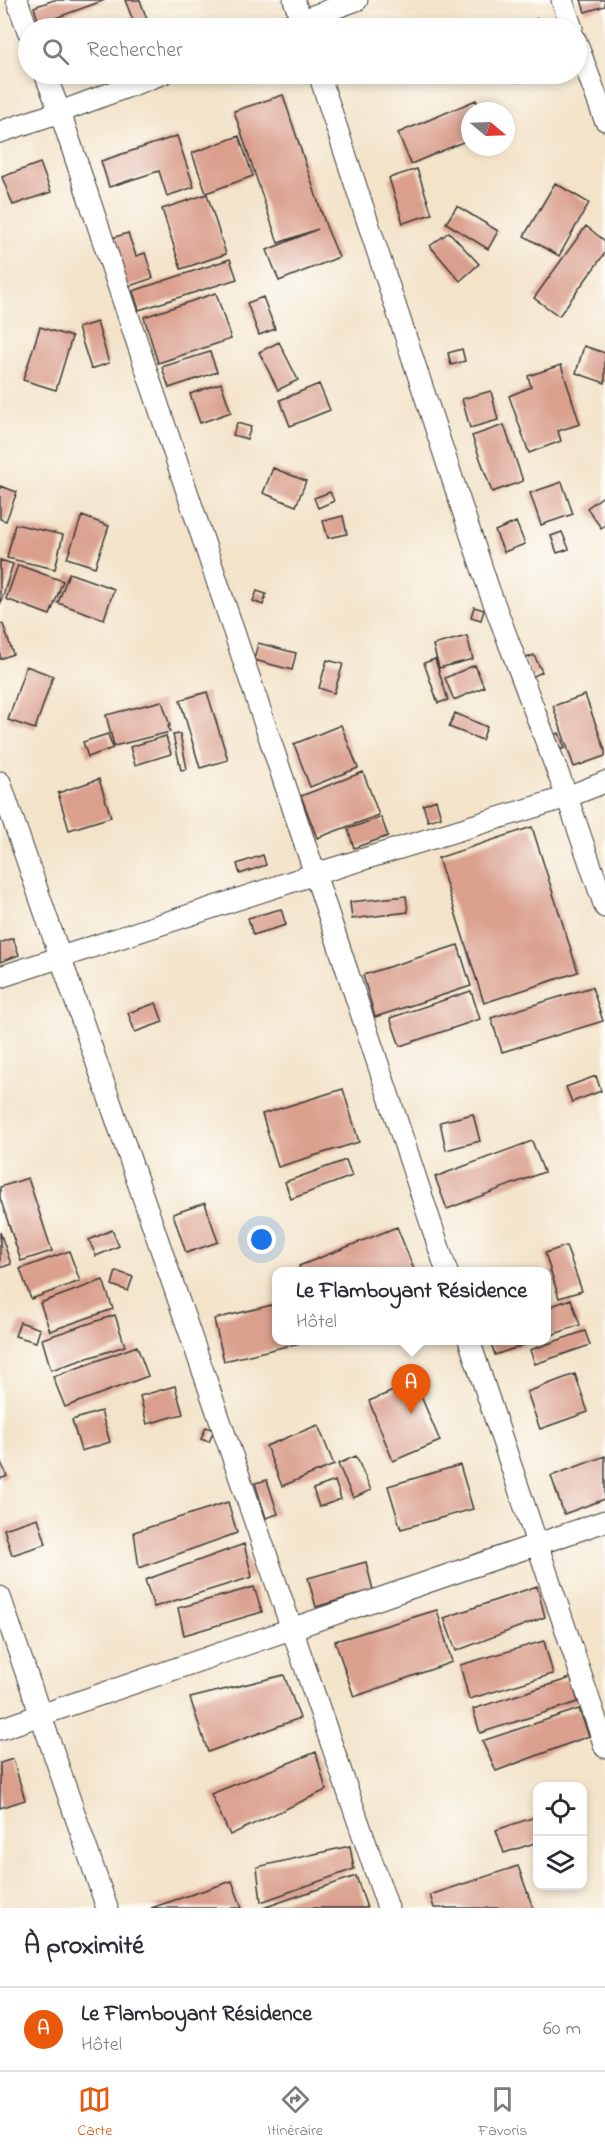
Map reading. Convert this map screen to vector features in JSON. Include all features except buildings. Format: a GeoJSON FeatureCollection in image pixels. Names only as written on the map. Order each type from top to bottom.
{"type":"FeatureCollection","features":[{"type":"Feature","properties":{"kind":"street"},"geometry":{"type":"LineString","coordinates":[[17,0],[23,18]]}},
{"type":"Feature","properties":{"kind":"street"},"geometry":{"type":"LineString","coordinates":[[294,0],[301,18]]}},
{"type":"Feature","properties":{"kind":"street"},"geometry":{"type":"LineString","coordinates":[[316,18],[357,0]]}},
{"type":"Feature","properties":{"kind":"street"},"geometry":{"type":"LineString","coordinates":[[562,0],[568,18]]}},
{"type":"Feature","properties":{"kind":"street"},"geometry":{"type":"LineString","coordinates":[[587,71],[605,120]]}},
{"type":"Feature","properties":{"kind":"street"},"geometry":{"type":"LineString","coordinates":[[49,84],[445,1267]]}},
{"type":"Feature","properties":{"kind":"street"},"geometry":{"type":"LineString","coordinates":[[0,132],[135,84]]}},
{"type":"Feature","properties":{"kind":"street"},"geometry":{"type":"LineString","coordinates":[[322,84],[489,590],[567,797],[605,907]]}},
{"type":"Feature","properties":{"kind":"street"},"geometry":{"type":"LineString","coordinates":[[0,782],[388,1908]]}},
{"type":"Feature","properties":{"kind":"street"},"geometry":{"type":"LineString","coordinates":[[0,977],[315,874],[567,797],[605,782]]}},
{"type":"Feature","properties":{"kind":"street"},"geometry":{"type":"LineString","coordinates":[[470,1345],[605,1747]]}},
{"type":"Feature","properties":{"kind":"street"},"geometry":{"type":"LineString","coordinates":[[0,1730],[605,1521]]}},
{"type":"Feature","properties":{"kind":"street"},"geometry":{"type":"LineString","coordinates":[[0,1597],[107,1908]]}},
{"type":"Feature","properties":{"kind":"place","name":"Le Flamboyant Résidence"},"geometry":{"type":"Point","coordinates":[411,1414]}}]}
